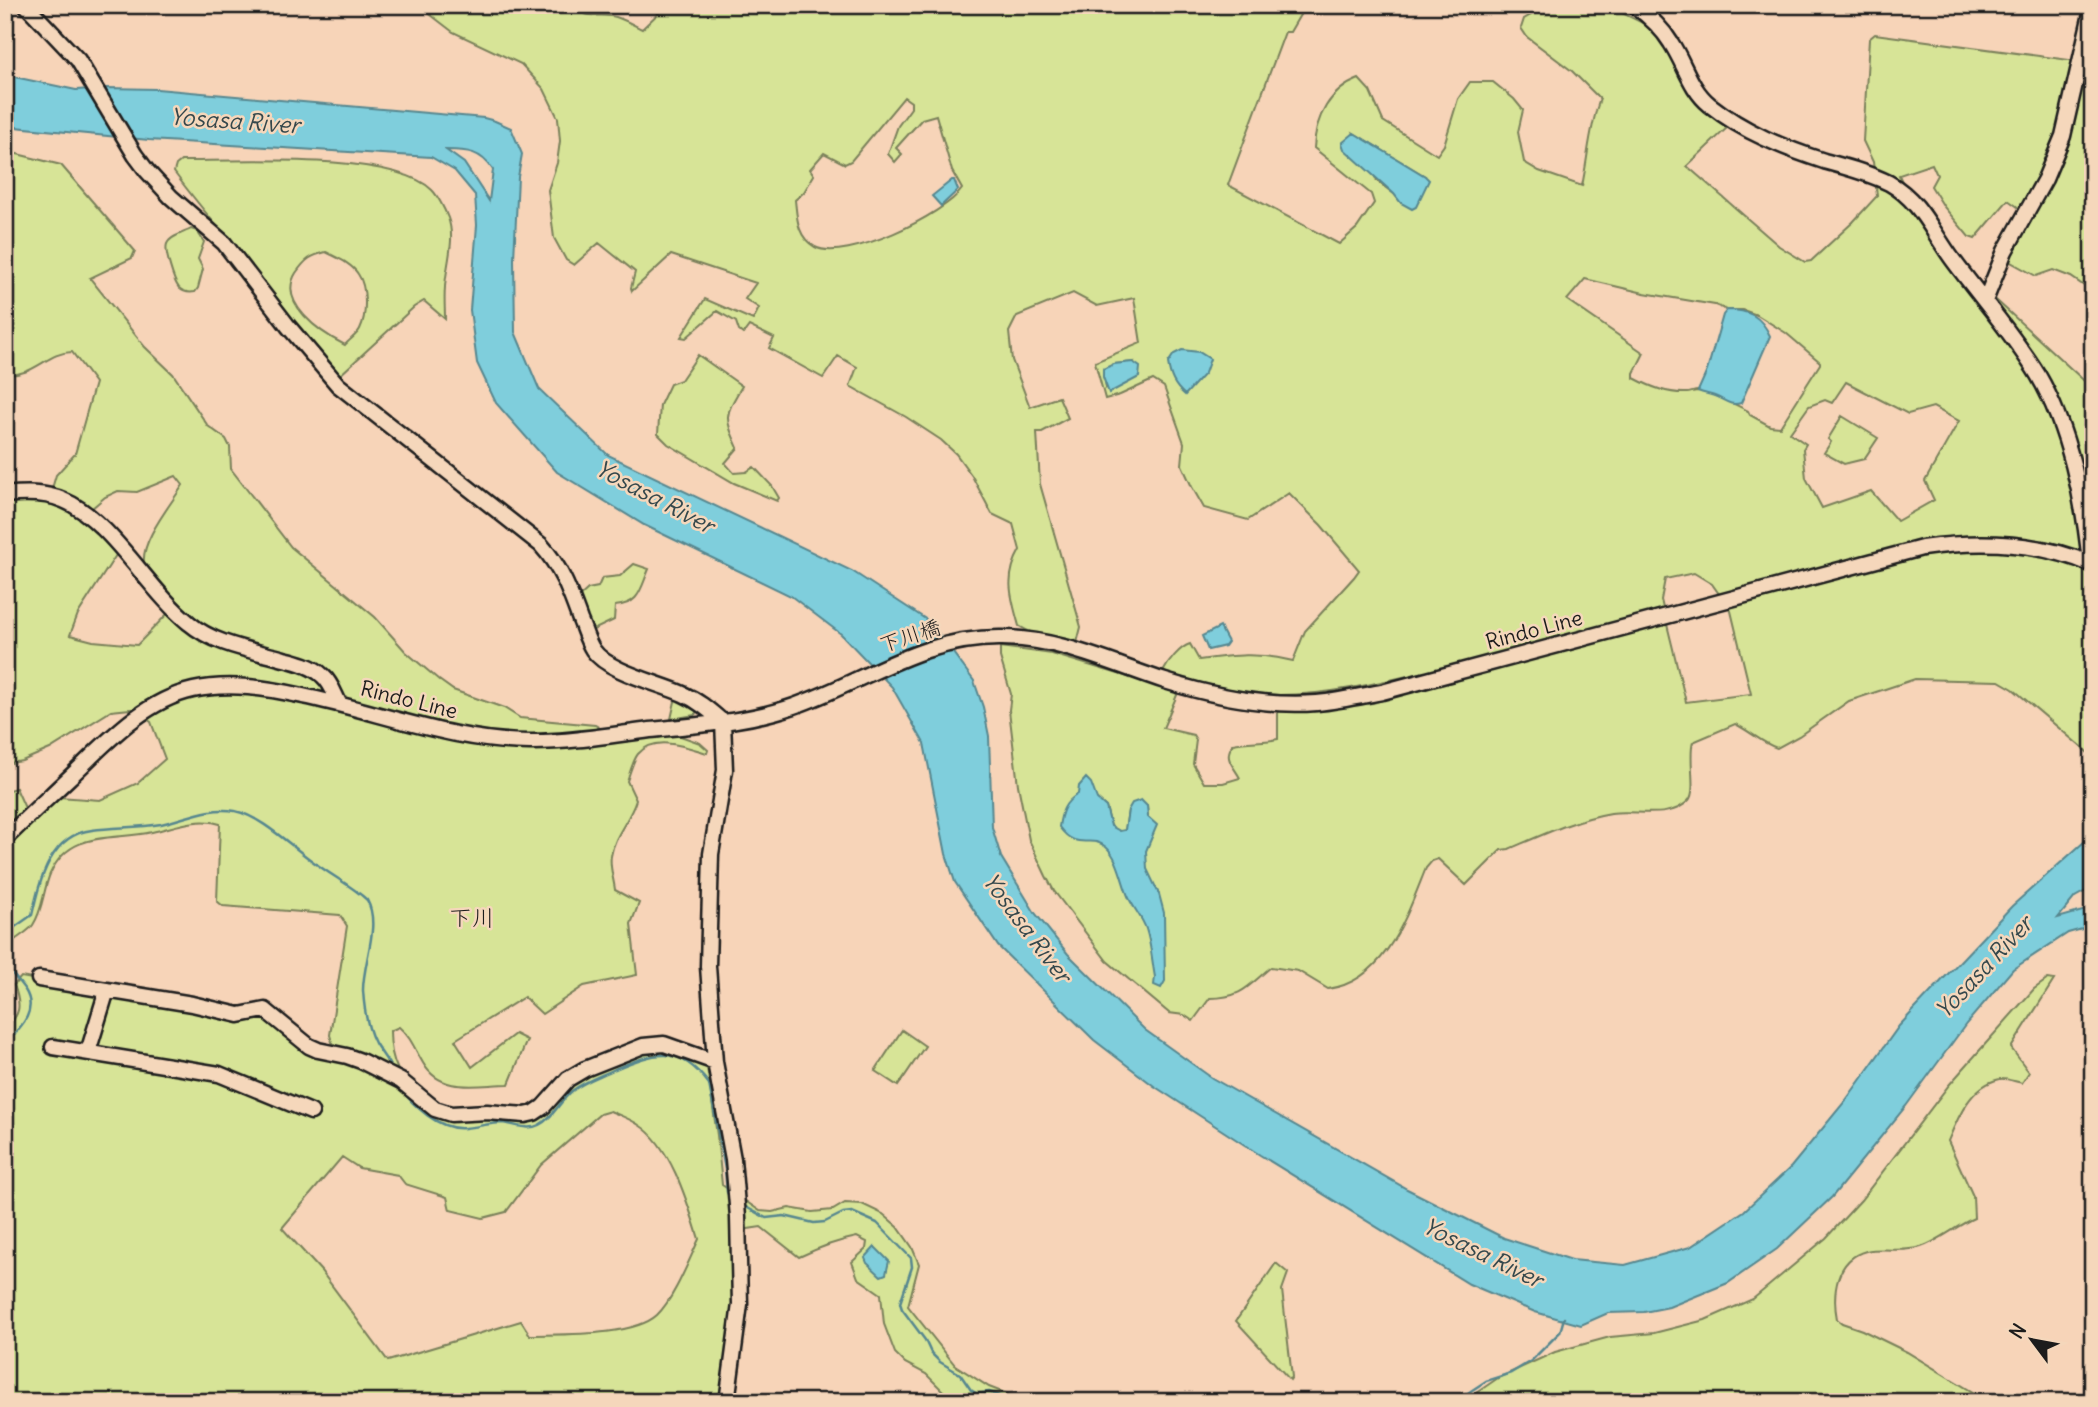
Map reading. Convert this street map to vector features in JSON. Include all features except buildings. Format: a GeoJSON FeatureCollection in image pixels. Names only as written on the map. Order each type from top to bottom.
{"type":"FeatureCollection","features":[{"type":"Feature","properties":{"kind":"street"},"geometry":{"type":"LineString","coordinates":[[26,5],[83,68],[135,155],[171,197],[224,243],[296,337],[338,386],[541,545],[553,558],[562,573],[593,650],[617,667],[694,699],[723,722],[725,770],[710,854],[709,1006],[715,1062],[733,1159],[738,1217],[740,1304],[727,1402]]}},
{"type":"Feature","properties":{"kind":"street"},"geometry":{"type":"LineString","coordinates":[[1634,5],[1661,29],[1691,83],[1710,105],[1776,144],[1881,179],[1911,198],[2038,375],[2059,418],[2086,525],[2091,564]]}},
{"type":"Feature","properties":{"kind":"street"},"geometry":{"type":"LineString","coordinates":[[1985,301],[2005,251],[2045,179],[2063,136],[2093,5]]}},
{"type":"Feature","properties":{"kind":"street"},"geometry":{"type":"LineString","coordinates":[[5,495],[45,494],[85,512],[190,625],[212,638],[303,664],[321,673],[331,685],[339,703]]}},
{"type":"Feature","properties":{"kind":"street","name":"Rindo Line"},"geometry":{"type":"LineString","coordinates":[[985,639],[1004,638],[1059,647],[1169,682],[1238,698],[1280,703],[1316,703],[1382,692],[1922,548],[1956,543],[2006,543],[2038,548],[2091,564]]}},
{"type":"Feature","properties":{"kind":"street","name":"下川橋"},"geometry":{"type":"LineString","coordinates":[[850,681],[916,652],[985,639]]}},
{"type":"Feature","properties":{"kind":"street","name":"Rindo Line"},"geometry":{"type":"LineString","coordinates":[[5,839],[116,734],[169,698],[194,690],[251,686],[339,703],[450,732],[533,743],[723,722],[791,707],[850,681]]}},
{"type":"Feature","properties":{"kind":"street"},"geometry":{"type":"LineString","coordinates":[[39,979],[239,1014],[265,1010],[309,1046],[361,1061],[401,1081],[435,1109],[451,1114],[534,1113],[543,1107],[568,1079],[584,1069],[643,1046],[664,1044],[715,1062]]}},
{"type":"Feature","properties":{"kind":"street"},"geometry":{"type":"LineString","coordinates":[[88,1052],[107,990]]}},
{"type":"Feature","properties":{"kind":"street"},"geometry":{"type":"LineString","coordinates":[[53,1047],[219,1074],[311,1112]]}},
{"type":"Feature","properties":{"kind":"green space"},"geometry":{"type":"Polygon","coordinates":[[[418,5],[573,5],[588,15],[616,17],[642,29],[667,5],[1331,5],[1304,8],[1290,32],[1285,32],[1228,185],[1339,244],[1357,228],[1374,203],[1371,194],[1314,148],[1315,137],[1321,115],[1332,97],[1359,79],[1370,91],[1383,121],[1437,155],[1444,145],[1458,99],[1470,82],[1493,82],[1523,110],[1518,132],[1524,162],[1539,171],[1582,186],[1591,130],[1600,99],[1572,71],[1527,37],[1521,28],[1524,19],[1538,11],[1562,5],[1606,5],[1661,34],[1728,127],[1687,166],[1779,246],[1805,262],[1811,261],[1877,196],[1873,162],[1863,141],[1869,39],[1875,34],[2084,62],[2093,34],[2093,292],[2071,277],[2053,270],[2036,276],[2000,256],[2022,210],[2008,200],[1975,239],[1969,237],[1944,207],[1931,186],[1937,175],[1932,164],[1899,175],[1906,191],[1984,302],[1996,300],[2093,389],[2093,757],[2013,689],[1999,681],[1915,679],[1849,701],[1777,748],[1735,724],[1693,742],[1691,796],[1681,806],[1652,813],[1611,813],[1559,828],[1501,850],[1466,885],[1438,859],[1432,861],[1426,868],[1392,943],[1365,973],[1348,983],[1328,989],[1298,971],[1271,967],[1237,993],[1210,998],[1193,1021],[1184,1015],[1169,1013],[1107,961],[1054,891],[1029,840],[1018,785],[1009,710],[1011,694],[1000,657],[1000,647],[1052,654],[1175,691],[1177,695],[1163,728],[1193,735],[1196,740],[1193,764],[1204,783],[1223,783],[1240,778],[1229,757],[1233,744],[1278,739],[1278,710],[1373,703],[1427,686],[1424,672],[1335,691],[1280,695],[1221,688],[1163,672],[1175,655],[1190,644],[1199,660],[1246,655],[1293,661],[1305,631],[1359,570],[1321,525],[1289,493],[1248,520],[1204,508],[1182,465],[1184,443],[1164,387],[1153,380],[1105,399],[1095,362],[1141,343],[1134,298],[1097,306],[1073,293],[1017,316],[1009,332],[1012,360],[1030,407],[1059,397],[1068,418],[1037,432],[1040,484],[1081,627],[1077,643],[1047,638],[1019,626],[1010,588],[1012,570],[1020,550],[1013,524],[992,514],[972,476],[956,454],[941,440],[850,386],[857,367],[838,356],[823,378],[769,348],[774,338],[749,326],[743,334],[736,322],[717,311],[686,338],[681,337],[705,299],[753,320],[759,308],[745,299],[756,283],[671,255],[632,291],[635,272],[599,243],[574,265],[566,260],[554,238],[548,190],[557,163],[560,141],[558,118],[544,89],[521,64],[453,32],[418,5]],[[904,97],[851,161],[845,164],[824,153],[810,169],[814,175],[804,192],[795,200],[801,232],[815,247],[829,250],[848,248],[893,233],[936,211],[962,189],[952,171],[936,115],[922,119],[896,148],[902,154],[895,162],[888,154],[898,126],[911,108],[911,102],[904,97]],[[1354,133],[1377,181],[1401,203],[1425,176],[1354,133]],[[1585,279],[1567,300],[1644,353],[1634,378],[1666,391],[1698,391],[1709,394],[1748,411],[1750,415],[1770,426],[1780,427],[1820,364],[1786,333],[1757,315],[1585,279]],[[1133,362],[1114,364],[1103,370],[1106,388],[1133,362]],[[1846,382],[1832,403],[1825,400],[1809,406],[1790,433],[1806,444],[1803,449],[1806,478],[1822,508],[1871,491],[1897,521],[1934,500],[1925,481],[1959,421],[1933,407],[1908,414],[1846,382]],[[1694,573],[1665,579],[1661,600],[1686,702],[1751,694],[1731,611],[1712,584],[1694,573]],[[1097,799],[1101,841],[1140,870],[1147,806],[1128,810],[1125,831],[1120,832],[1111,826],[1106,807],[1097,799]]]}},
{"type":"Feature","properties":{"kind":"green space"},"geometry":{"type":"Polygon","coordinates":[[[5,151],[61,165],[135,251],[132,258],[90,278],[145,347],[173,374],[208,426],[226,439],[230,447],[231,469],[291,547],[375,617],[406,652],[453,690],[504,708],[520,718],[595,725],[619,739],[675,734],[700,743],[708,750],[707,753],[662,743],[645,748],[633,763],[627,781],[636,800],[615,841],[611,864],[615,890],[639,903],[631,924],[637,975],[584,986],[542,1014],[524,997],[455,1040],[472,1067],[515,1034],[527,1040],[509,1084],[462,1086],[440,1080],[423,1063],[410,1039],[399,1027],[390,1031],[393,1056],[400,1075],[428,1110],[484,1119],[530,1121],[572,1084],[597,1070],[650,1048],[668,1049],[707,1067],[722,1185],[760,1211],[772,1212],[789,1208],[812,1212],[833,1210],[845,1203],[862,1204],[883,1214],[898,1227],[912,1247],[919,1264],[908,1306],[955,1365],[989,1387],[1028,1402],[954,1402],[926,1374],[905,1363],[895,1353],[884,1324],[881,1294],[858,1278],[852,1262],[866,1249],[867,1242],[857,1237],[827,1245],[799,1257],[761,1227],[748,1229],[736,1237],[737,1304],[724,1402],[5,1402],[5,1030],[18,1010],[14,985],[21,977],[246,1017],[263,1015],[334,1057],[336,1046],[330,1035],[347,926],[340,915],[223,906],[217,901],[220,824],[194,822],[137,835],[94,840],[69,850],[50,874],[33,925],[5,949],[5,848],[59,797],[100,800],[138,783],[165,759],[151,722],[130,709],[111,711],[50,749],[22,761],[5,764],[5,499],[49,499],[56,475],[75,454],[95,383],[72,352],[55,356],[24,372],[5,374],[5,151]],[[176,476],[137,492],[118,491],[105,497],[91,509],[118,552],[78,614],[70,635],[93,641],[137,645],[177,604],[151,578],[144,558],[150,536],[183,485],[176,476]],[[610,1111],[600,1114],[541,1165],[506,1212],[483,1218],[450,1210],[447,1197],[405,1184],[398,1175],[359,1168],[342,1157],[282,1228],[321,1271],[388,1361],[521,1321],[530,1335],[614,1331],[646,1322],[657,1315],[669,1299],[699,1239],[677,1176],[660,1146],[639,1125],[610,1111]]]}},
{"type":"Feature","properties":{"kind":"green space"},"geometry":{"type":"Polygon","coordinates":[[[181,161],[313,161],[384,169],[413,178],[432,190],[439,199],[450,226],[445,319],[424,301],[414,307],[339,376],[301,333],[182,183],[174,172],[181,161]],[[326,252],[303,264],[292,284],[292,295],[304,316],[345,345],[359,331],[362,323],[364,293],[355,270],[326,252]]]}},
{"type":"Feature","properties":{"kind":"green space"},"geometry":{"type":"Polygon","coordinates":[[[191,229],[197,231],[204,242],[198,259],[203,269],[195,292],[182,290],[177,285],[166,248],[171,239],[191,229]]]}},
{"type":"Feature","properties":{"kind":"green space"},"geometry":{"type":"Polygon","coordinates":[[[698,355],[742,386],[728,417],[738,448],[725,463],[734,473],[746,472],[754,467],[772,486],[779,498],[777,501],[734,483],[668,444],[658,434],[660,405],[670,384],[681,380],[698,355]]]}},
{"type":"Feature","properties":{"kind":"green space"},"geometry":{"type":"Polygon","coordinates":[[[1842,416],[1878,438],[1864,459],[1844,464],[1824,453],[1831,442],[1828,439],[1842,416]]]}},
{"type":"Feature","properties":{"kind":"green space"},"geometry":{"type":"Polygon","coordinates":[[[634,564],[649,569],[638,595],[630,602],[615,606],[614,620],[591,633],[578,598],[588,589],[598,587],[602,578],[620,576],[634,564]]]}},
{"type":"Feature","properties":{"kind":"green space"},"geometry":{"type":"Polygon","coordinates":[[[676,697],[694,705],[697,710],[695,715],[671,719],[676,697]]]}},
{"type":"Feature","properties":{"kind":"green space"},"geometry":{"type":"Polygon","coordinates":[[[16,788],[25,808],[5,829],[5,791],[16,788]]]}},
{"type":"Feature","properties":{"kind":"green space"},"geometry":{"type":"Polygon","coordinates":[[[2048,979],[2054,980],[2011,1048],[2029,1072],[2022,1083],[2000,1079],[1981,1088],[1967,1103],[1948,1141],[1973,1196],[1974,1218],[1921,1247],[1907,1250],[1873,1250],[1856,1255],[1842,1269],[1836,1288],[1837,1319],[1842,1323],[1907,1352],[1989,1402],[1463,1402],[1498,1378],[1555,1352],[1610,1337],[1654,1333],[1705,1320],[1753,1299],[1826,1238],[1861,1200],[1949,1085],[2034,989],[2048,979]]]}},
{"type":"Feature","properties":{"kind":"green space"},"geometry":{"type":"Polygon","coordinates":[[[902,1030],[925,1046],[898,1086],[875,1071],[902,1030]]]}},
{"type":"Feature","properties":{"kind":"green space"},"geometry":{"type":"Polygon","coordinates":[[[1276,1263],[1288,1273],[1282,1290],[1292,1377],[1290,1380],[1236,1321],[1276,1263]]]}},
{"type":"Feature","properties":{"kind":"water","name":"Yosasa River"},"geometry":{"type":"Polygon","coordinates":[[[5,75],[76,90],[157,89],[484,118],[511,128],[522,154],[518,177],[514,259],[515,332],[539,389],[608,455],[852,571],[930,622],[974,681],[983,707],[989,736],[992,827],[1001,857],[1035,913],[1068,954],[1145,1030],[1212,1078],[1407,1189],[1504,1238],[1572,1260],[1625,1265],[1690,1247],[1744,1211],[1791,1167],[1846,1100],[1899,1026],[2012,906],[2093,834],[2093,887],[2075,897],[2058,918],[2093,908],[2093,926],[2068,933],[2013,969],[1966,1024],[1906,1106],[1832,1197],[1777,1249],[1728,1283],[1669,1307],[1644,1312],[1608,1313],[1581,1325],[1535,1312],[1469,1284],[1154,1086],[1094,1040],[998,946],[955,882],[946,854],[924,743],[892,687],[841,634],[791,596],[644,525],[557,472],[496,403],[477,363],[470,310],[477,225],[475,195],[455,171],[431,157],[149,140],[5,126],[5,75]],[[446,150],[464,163],[489,201],[493,170],[484,159],[467,151],[446,150]]]}},
{"type":"Feature","properties":{"kind":"water"},"geometry":{"type":"Polygon","coordinates":[[[1354,133],[1429,180],[1416,207],[1412,209],[1401,203],[1344,149],[1342,143],[1354,133]]]}},
{"type":"Feature","properties":{"kind":"water"},"geometry":{"type":"Polygon","coordinates":[[[952,180],[958,190],[941,206],[932,196],[952,180]]]}},
{"type":"Feature","properties":{"kind":"water"},"geometry":{"type":"Polygon","coordinates":[[[1727,310],[1742,311],[1758,319],[1770,336],[1741,403],[1737,404],[1698,391],[1727,310]]]}},
{"type":"Feature","properties":{"kind":"water"},"geometry":{"type":"Polygon","coordinates":[[[1182,350],[1199,352],[1210,359],[1205,373],[1185,395],[1173,380],[1168,363],[1174,354],[1182,350]]]}},
{"type":"Feature","properties":{"kind":"water"},"geometry":{"type":"Polygon","coordinates":[[[1133,362],[1140,367],[1139,377],[1109,393],[1103,369],[1114,364],[1133,362]]]}},
{"type":"Feature","properties":{"kind":"water"},"geometry":{"type":"Polygon","coordinates":[[[1220,627],[1228,642],[1225,646],[1208,650],[1202,636],[1220,627]]]}},
{"type":"Feature","properties":{"kind":"water"},"geometry":{"type":"Polygon","coordinates":[[[1086,778],[1091,783],[1097,799],[1106,807],[1111,826],[1120,831],[1125,830],[1128,810],[1132,803],[1141,800],[1147,806],[1148,817],[1157,825],[1146,851],[1147,869],[1159,894],[1164,913],[1165,981],[1161,988],[1154,985],[1155,977],[1146,929],[1128,896],[1114,857],[1100,843],[1072,839],[1059,827],[1064,808],[1078,794],[1079,786],[1086,778]]]}},
{"type":"Feature","properties":{"kind":"water"},"geometry":{"type":"Polygon","coordinates":[[[875,1247],[889,1261],[886,1274],[881,1276],[865,1258],[875,1247]]]}},
{"type":"Feature","properties":{"kind":"waterway"},"geometry":{"type":"LineString","coordinates":[[5,934],[32,915],[43,874],[49,861],[66,840],[92,830],[161,824],[216,810],[245,814],[266,826],[367,900],[371,910],[372,932],[363,990],[365,1010],[372,1037],[393,1071]]}},
{"type":"Feature","properties":{"kind":"waterway"},"geometry":{"type":"LineString","coordinates":[[5,962],[25,990],[30,1006],[26,1020],[5,1044]]}},
{"type":"Feature","properties":{"kind":"waterway"},"geometry":{"type":"LineString","coordinates":[[399,1087],[419,1109],[436,1121],[455,1128],[502,1123],[530,1127],[544,1122],[572,1091],[588,1081],[643,1059],[666,1055],[677,1057],[698,1071],[709,1084],[727,1192],[731,1201]]}},
{"type":"Feature","properties":{"kind":"waterway"},"geometry":{"type":"LineString","coordinates":[[744,1206],[766,1218],[784,1216],[814,1223],[852,1212],[877,1223],[911,1258],[912,1267],[900,1303],[931,1353],[960,1374],[977,1394],[989,1392],[1017,1402]]}},
{"type":"Feature","properties":{"kind":"waterway"},"geometry":{"type":"LineString","coordinates":[[1454,1402],[1486,1381],[1511,1373],[1531,1361],[1560,1332],[1564,1318]]}},
{"type":"Feature","properties":{"kind":"district","name":"下川"},"geometry":{"type":"Point","coordinates":[472,918]}}]}
